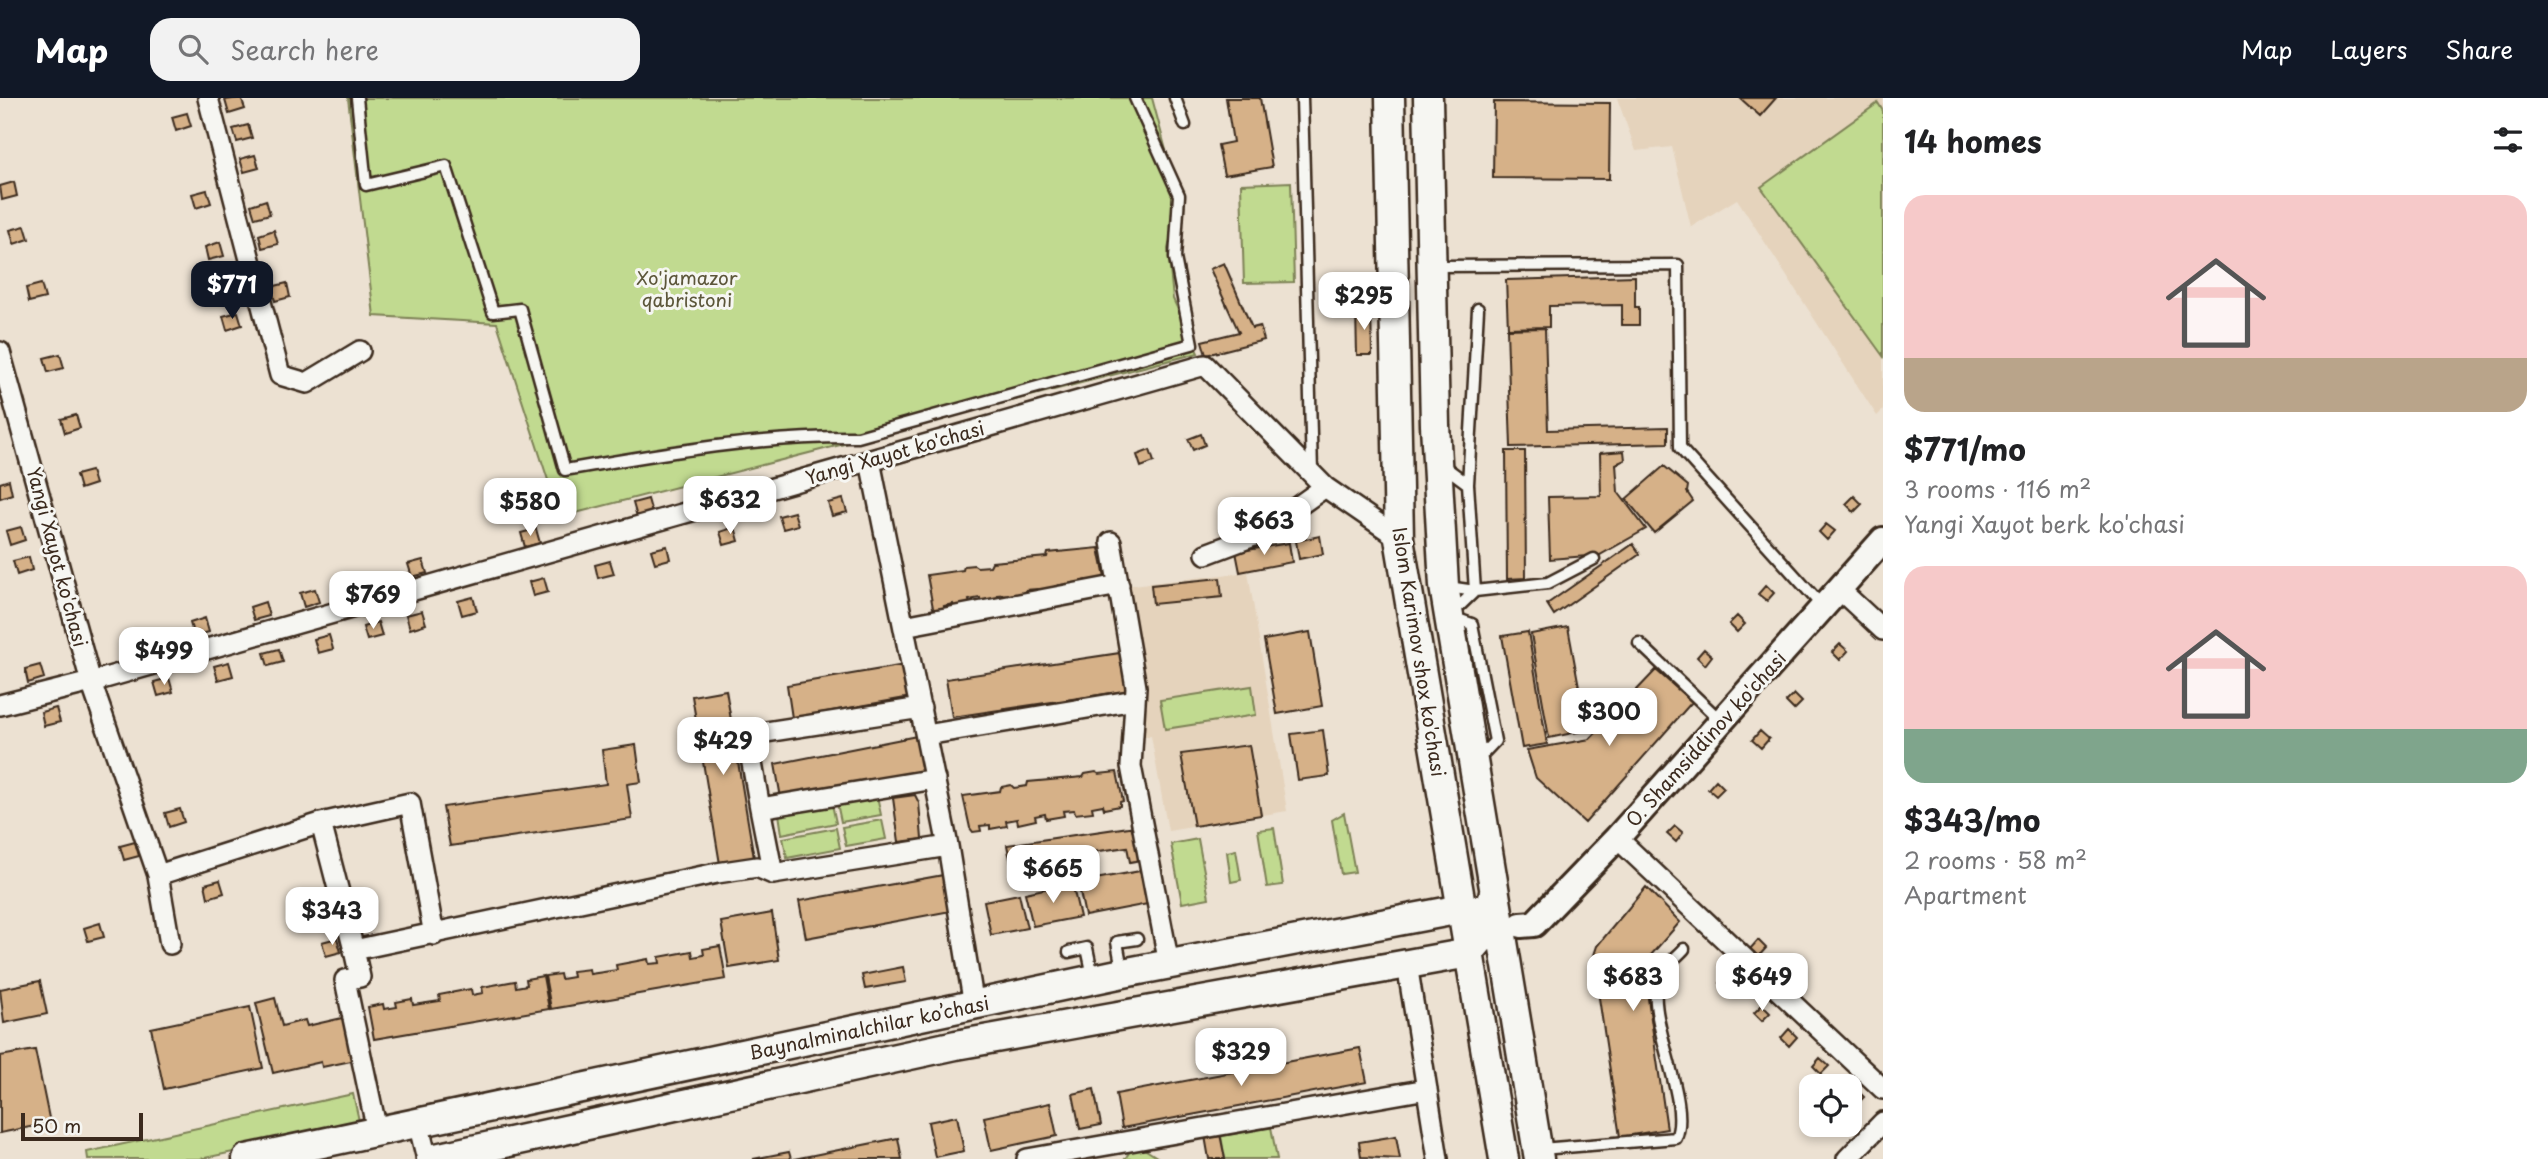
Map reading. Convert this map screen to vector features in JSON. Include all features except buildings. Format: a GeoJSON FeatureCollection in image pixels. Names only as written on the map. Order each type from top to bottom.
{"type":"FeatureCollection","features":[{"type":"Feature","properties":{"kind":"main road","name":"Islom Karimov shox ko'chasi"},"geometry":{"type":"LineString","coordinates":[[1390,98],[1399,538],[1504,1159]]}},
{"type":"Feature","properties":{"kind":"main road","name":"Islom Karimov shox ko'chasi"},"geometry":{"type":"LineString","coordinates":[[1427,98],[1437,462],[1444,586],[1494,904],[1538,1155]]}},
{"type":"Feature","properties":{"kind":"main road","name":"Baynalminalchilar ko’chasi"},"geometry":{"type":"LineString","coordinates":[[247,1159],[1093,979],[1494,904]]}},
{"type":"Feature","properties":{"kind":"main road"},"geometry":{"type":"LineString","coordinates":[[1469,954],[1487,932],[1494,904]]}},
{"type":"Feature","properties":{"kind":"main road","name":"Baynalminalchilar ko’chasi"},"geometry":{"type":"LineString","coordinates":[[429,1159],[956,1045],[1503,949]]}},
{"type":"Feature","properties":{"kind":"street"},"geometry":{"type":"LineString","coordinates":[[208,98],[280,375],[307,383],[360,351]]}},
{"type":"Feature","properties":{"kind":"street","name":"Yangi Xayot ko'chasi"},"geometry":{"type":"LineString","coordinates":[[0,352],[91,682],[158,875],[170,944]]}},
{"type":"Feature","properties":{"kind":"street","name":"Yangi Xayot ko'chasi"},"geometry":{"type":"LineString","coordinates":[[91,682],[1205,365],[1318,480],[1399,538]]}},
{"type":"Feature","properties":{"kind":"street"},"geometry":{"type":"LineString","coordinates":[[870,461],[948,846],[974,1006]]}},
{"type":"Feature","properties":{"kind":"street"},"geometry":{"type":"LineString","coordinates":[[1206,554],[1259,534],[1318,480]]}},
{"type":"Feature","properties":{"kind":"street","name":"O. Shamsiddinov ko'chasi"},"geometry":{"type":"LineString","coordinates":[[1521,925],[1534,924],[1617,838],[1883,540]]}},
{"type":"Feature","properties":{"kind":"street"},"geometry":{"type":"LineString","coordinates":[[1111,542],[1136,687],[1131,766],[1169,964]]}},
{"type":"Feature","properties":{"kind":"street"},"geometry":{"type":"LineString","coordinates":[[904,626],[1119,585]]}},
{"type":"Feature","properties":{"kind":"street"},"geometry":{"type":"LineString","coordinates":[[1831,598],[1883,630]]}},
{"type":"Feature","properties":{"kind":"street"},"geometry":{"type":"LineString","coordinates":[[0,705],[91,682]]}},
{"type":"Feature","properties":{"kind":"street"},"geometry":{"type":"LineString","coordinates":[[926,735],[1135,700]]}},
{"type":"Feature","properties":{"kind":"street"},"geometry":{"type":"LineString","coordinates":[[773,874],[747,735],[921,708]]}},
{"type":"Feature","properties":{"kind":"street"},"geometry":{"type":"LineString","coordinates":[[760,808],[935,779]]}},
{"type":"Feature","properties":{"kind":"street"},"geometry":{"type":"LineString","coordinates":[[158,875],[321,823],[410,803],[434,935]]}},
{"type":"Feature","properties":{"kind":"street"},"geometry":{"type":"LineString","coordinates":[[321,823],[360,977],[345,980],[377,1131]]}},
{"type":"Feature","properties":{"kind":"street"},"geometry":{"type":"LineString","coordinates":[[1617,838],[1883,1089]]}},
{"type":"Feature","properties":{"kind":"street"},"geometry":{"type":"LineString","coordinates":[[354,950],[717,873],[757,867],[773,874],[948,846]]}},
{"type":"Feature","properties":{"kind":"street","name":"Baynalminalchilar ko’chasi"},"geometry":{"type":"LineString","coordinates":[[1494,904],[1521,925]]}},
{"type":"Feature","properties":{"kind":"street"},"geometry":{"type":"LineString","coordinates":[[1503,949],[1521,925]]}},
{"type":"Feature","properties":{"kind":"street"},"geometry":{"type":"LineString","coordinates":[[1407,964],[1438,1159]]}},
{"type":"Feature","properties":{"kind":"street"},"geometry":{"type":"LineString","coordinates":[[1027,1159],[1427,1089]]}},
{"type":"Feature","properties":{"kind":"street"},"geometry":{"type":"LineString","coordinates":[[1847,1159],[1883,1122]]}},
{"type":"Feature","properties":{"kind":"street"},"geometry":{"type":"LineString","coordinates":[[418,1123],[429,1159]]}},
{"type":"Feature","properties":{"kind":"lane"},"geometry":{"type":"LineString","coordinates":[[358,98],[366,185],[446,166],[493,312],[520,309],[565,470],[722,443],[805,436],[858,436],[1192,344],[1175,258],[1179,195],[1135,98]]}},
{"type":"Feature","properties":{"kind":"lane"},"geometry":{"type":"LineString","coordinates":[[1175,98],[1185,125]]}},
{"type":"Feature","properties":{"kind":"lane"},"geometry":{"type":"LineString","coordinates":[[1302,98],[1318,480]]}},
{"type":"Feature","properties":{"kind":"lane"},"geometry":{"type":"LineString","coordinates":[[1431,266],[1678,265],[1680,448],[1831,598]]}},
{"type":"Feature","properties":{"kind":"lane"},"geometry":{"type":"LineString","coordinates":[[1475,591],[1468,484],[1478,309]]}},
{"type":"Feature","properties":{"kind":"lane"},"geometry":{"type":"LineString","coordinates":[[1437,462],[1468,484]]}},
{"type":"Feature","properties":{"kind":"lane"},"geometry":{"type":"LineString","coordinates":[[1444,586],[1475,591],[1548,583],[1594,559]]}},
{"type":"Feature","properties":{"kind":"lane"},"geometry":{"type":"LineString","coordinates":[[1448,616],[1475,591]]}},
{"type":"Feature","properties":{"kind":"lane"},"geometry":{"type":"LineString","coordinates":[[1639,643],[1722,721]]}},
{"type":"Feature","properties":{"kind":"lane"},"geometry":{"type":"LineString","coordinates":[[1123,973],[1116,942],[1137,939]]}},
{"type":"Feature","properties":{"kind":"lane"},"geometry":{"type":"LineString","coordinates":[[1069,951],[1087,948],[1093,979]]}},
{"type":"Feature","properties":{"kind":"lane"},"geometry":{"type":"LineString","coordinates":[[1538,1155],[1676,1138],[1682,1125],[1681,1108],[1665,1054],[1657,991],[1660,975],[1684,949]]}},
{"type":"Feature","properties":{"kind":"shaded area"},"geometry":{"type":"Polygon","coordinates":[[[1617,98],[1883,98],[1883,410],[1877,416],[1737,199],[1691,227],[1672,147],[1636,151],[1617,98]]]}},
{"type":"Feature","properties":{"kind":"shaded area"},"geometry":{"type":"Polygon","coordinates":[[[1248,572],[1287,811],[1168,831],[1151,736],[1145,737],[1124,586],[1248,572]]]}},
{"type":"Feature","properties":{"kind":"green space","name":"Xo'jamazor qabristoni"},"geometry":{"type":"Polygon","coordinates":[[[348,98],[1152,98],[1179,199],[1168,249],[1173,299],[1198,353],[560,517],[497,323],[374,316],[348,98]]]}},
{"type":"Feature","properties":{"kind":"green space"},"geometry":{"type":"Polygon","coordinates":[[[1878,103],[1883,111],[1883,356],[1761,187],[1878,103]]]}},
{"type":"Feature","properties":{"kind":"green space"},"geometry":{"type":"Polygon","coordinates":[[[1291,182],[1294,282],[1244,283],[1241,184],[1291,182]]]}},
{"type":"Feature","properties":{"kind":"green space"},"geometry":{"type":"Polygon","coordinates":[[[1252,686],[1256,715],[1165,729],[1160,700],[1252,686]]]}},
{"type":"Feature","properties":{"kind":"green space"},"geometry":{"type":"Polygon","coordinates":[[[877,796],[881,815],[841,822],[837,803],[877,796]]]}},
{"type":"Feature","properties":{"kind":"green space"},"geometry":{"type":"Polygon","coordinates":[[[832,804],[836,823],[782,834],[779,814],[832,804]]]}},
{"type":"Feature","properties":{"kind":"green space"},"geometry":{"type":"Polygon","coordinates":[[[1344,813],[1355,872],[1341,874],[1332,820],[1344,813]]]}},
{"type":"Feature","properties":{"kind":"green space"},"geometry":{"type":"Polygon","coordinates":[[[882,820],[886,839],[846,846],[842,827],[882,820]]]}},
{"type":"Feature","properties":{"kind":"green space"},"geometry":{"type":"Polygon","coordinates":[[[836,828],[840,848],[787,858],[783,838],[836,828]]]}},
{"type":"Feature","properties":{"kind":"green space"},"geometry":{"type":"Polygon","coordinates":[[[1274,828],[1283,885],[1267,887],[1258,830],[1274,828]]]}},
{"type":"Feature","properties":{"kind":"green space"},"geometry":{"type":"Polygon","coordinates":[[[1198,839],[1209,898],[1182,903],[1171,844],[1198,839]]]}},
{"type":"Feature","properties":{"kind":"green space"},"geometry":{"type":"Polygon","coordinates":[[[1236,850],[1241,880],[1231,882],[1227,852],[1236,850]]]}},
{"type":"Feature","properties":{"kind":"green space"},"geometry":{"type":"Polygon","coordinates":[[[353,1094],[360,1125],[200,1159],[88,1159],[87,1152],[353,1094]]]}},
{"type":"Feature","properties":{"kind":"green space"},"geometry":{"type":"Polygon","coordinates":[[[1271,1127],[1277,1159],[1225,1159],[1221,1136],[1271,1127]]]}},
{"type":"Feature","properties":{"kind":"green space"},"geometry":{"type":"Polygon","coordinates":[[[1135,1143],[1160,1159],[1125,1159],[1135,1143]]]}}]}
